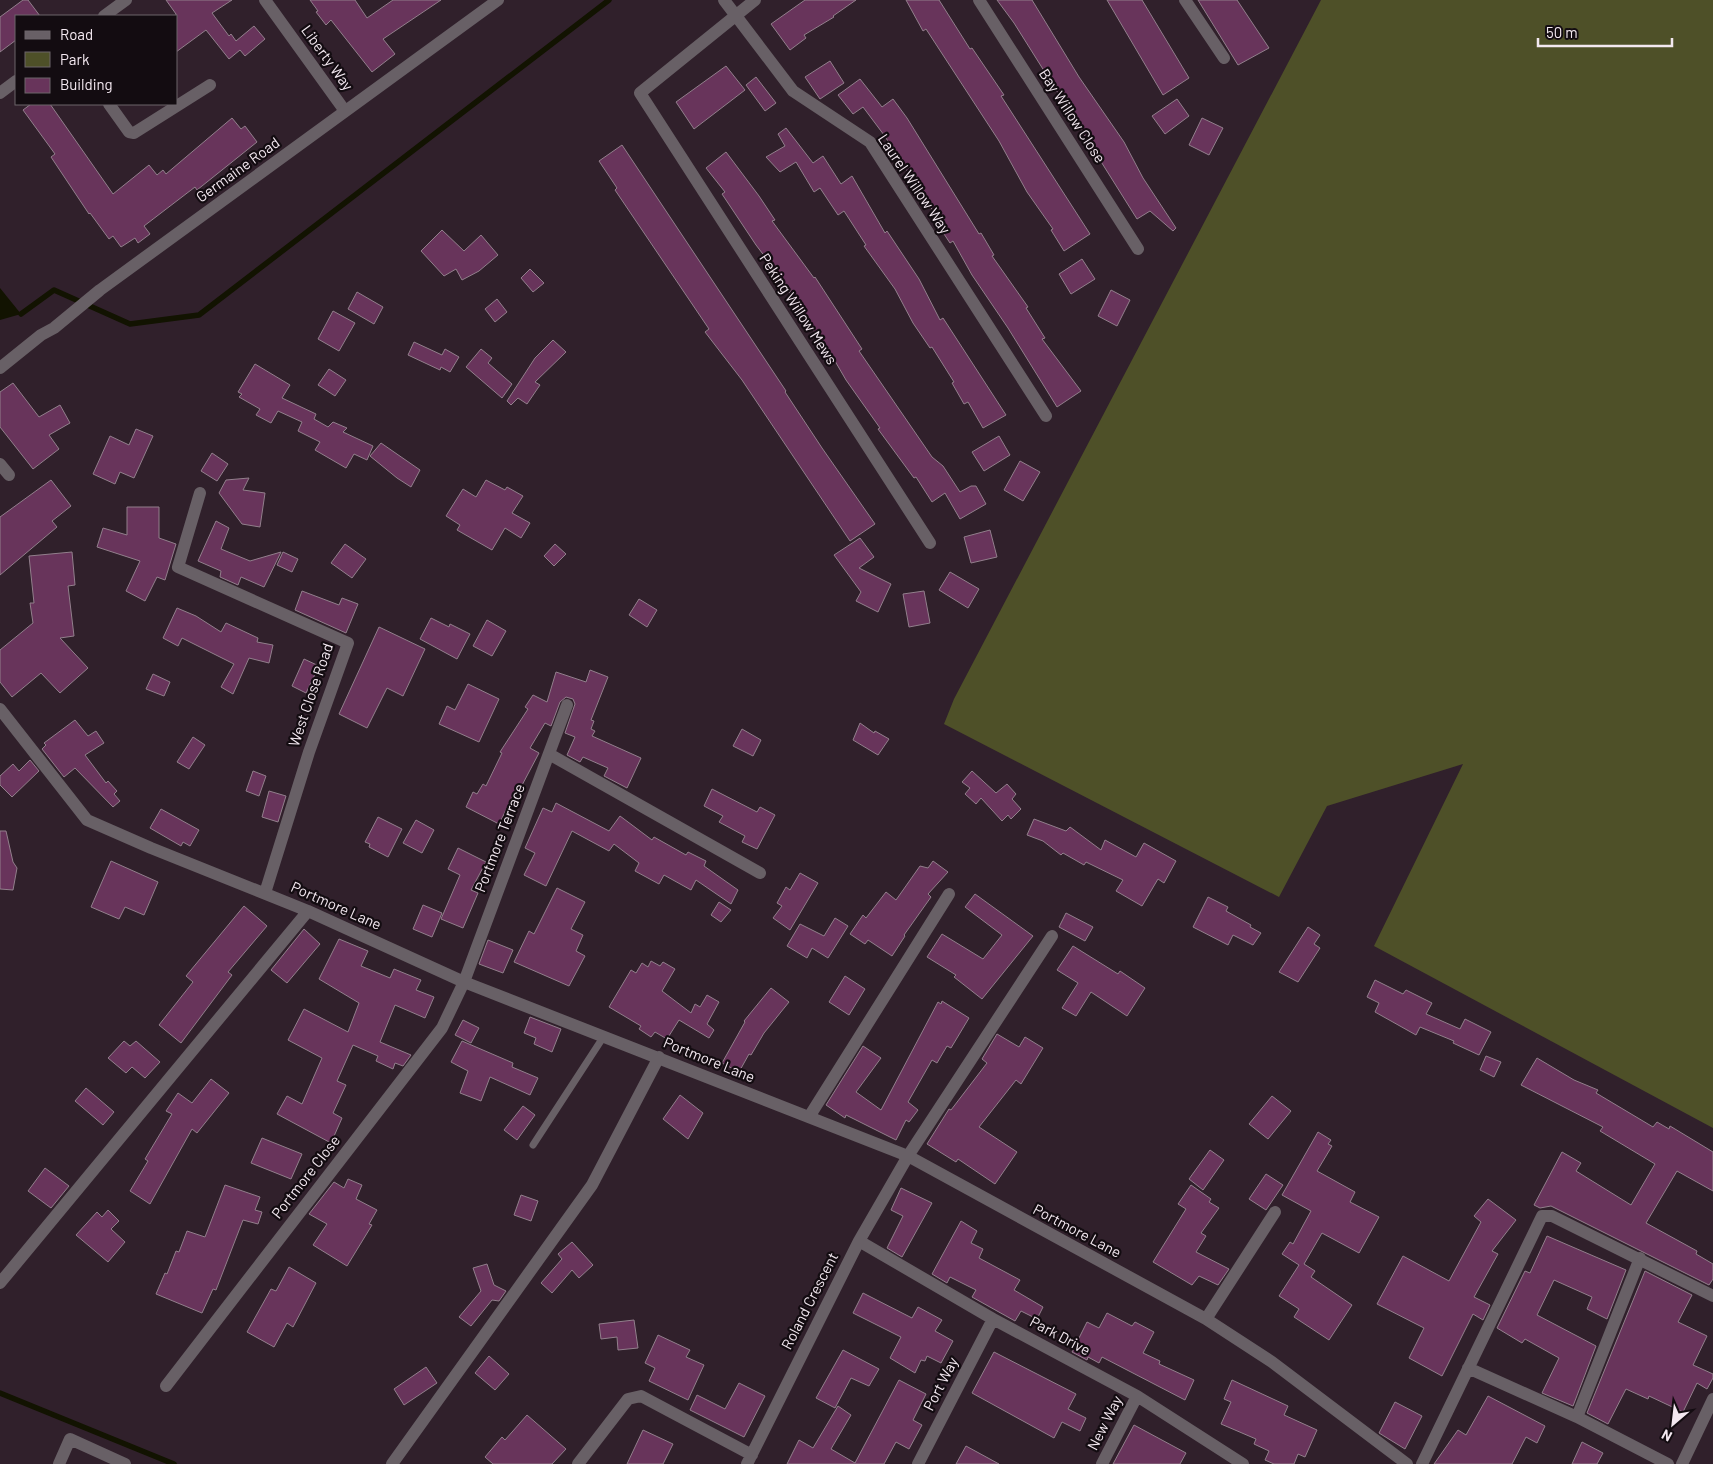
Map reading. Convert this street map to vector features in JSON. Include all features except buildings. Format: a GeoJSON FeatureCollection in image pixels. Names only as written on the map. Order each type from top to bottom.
{"type":"FeatureCollection","features":[{"type":"Feature","properties":{"kind":"street"},"geometry":{"type":"LineString","coordinates":[[105,15],[126,0]]}},
{"type":"Feature","properties":{"kind":"street","name":"Liberty Way"},"geometry":{"type":"LineString","coordinates":[[265,0],[346,111]]}},
{"type":"Feature","properties":{"kind":"street","name":"Germaine Road"},"geometry":{"type":"LineString","coordinates":[[0,368],[41,335],[54,328],[100,290],[498,0]]}},
{"type":"Feature","properties":{"kind":"street","name":"Laurel Willow Way"},"geometry":{"type":"LineString","coordinates":[[724,0],[793,91],[870,142],[1046,416]]}},
{"type":"Feature","properties":{"kind":"street"},"geometry":{"type":"LineString","coordinates":[[736,14],[755,0]]}},
{"type":"Feature","properties":{"kind":"street","name":"Bay Willow Close"},"geometry":{"type":"LineString","coordinates":[[979,0],[1138,249]]}},
{"type":"Feature","properties":{"kind":"street"},"geometry":{"type":"LineString","coordinates":[[1185,0],[1224,58]]}},
{"type":"Feature","properties":{"kind":"street","name":"Peking Willow Mews"},"geometry":{"type":"LineString","coordinates":[[736,14],[640,93],[930,543]]}},
{"type":"Feature","properties":{"kind":"street"},"geometry":{"type":"LineString","coordinates":[[0,93],[15,82]]}},
{"type":"Feature","properties":{"kind":"street"},"geometry":{"type":"LineString","coordinates":[[110,105],[129,132],[134,133],[210,85]]}},
{"type":"Feature","properties":{"kind":"street"},"geometry":{"type":"LineString","coordinates":[[0,464],[9,475]]}},
{"type":"Feature","properties":{"kind":"street","name":"West Close Road"},"geometry":{"type":"LineString","coordinates":[[200,492],[178,567],[348,643],[309,752],[265,893]]}},
{"type":"Feature","properties":{"kind":"street","name":"Portmore Terrace"},"geometry":{"type":"LineString","coordinates":[[464,982],[568,705]]}},
{"type":"Feature","properties":{"kind":"street","name":"Portmore Lane"},"geometry":{"type":"LineString","coordinates":[[0,709],[87,820],[151,848],[308,910],[464,982],[908,1156],[1206,1319],[1272,1362],[1407,1464]]}},
{"type":"Feature","properties":{"kind":"street"},"geometry":{"type":"LineString","coordinates":[[549,754],[760,873]]}},
{"type":"Feature","properties":{"kind":"street"},"geometry":{"type":"LineString","coordinates":[[809,1117],[950,894]]}},
{"type":"Feature","properties":{"kind":"street"},"geometry":{"type":"LineString","coordinates":[[0,1283],[308,910]]}},
{"type":"Feature","properties":{"kind":"street","name":"Roland Crescent"},"geometry":{"type":"LineString","coordinates":[[750,1459],[859,1241],[908,1156],[1052,936]]}},
{"type":"Feature","properties":{"kind":"street","name":"Portmore Close"},"geometry":{"type":"LineString","coordinates":[[166,1386],[442,1028],[464,982]]}},
{"type":"Feature","properties":{"kind":"street"},"geometry":{"type":"LineString","coordinates":[[392,1464],[592,1185],[658,1057]]}},
{"type":"Feature","properties":{"kind":"street"},"geometry":{"type":"LineString","coordinates":[[1206,1319],[1275,1212]]}},
{"type":"Feature","properties":{"kind":"street"},"geometry":{"type":"LineString","coordinates":[[1422,1464],[1542,1216],[1552,1216],[1640,1258],[1713,1296]]}},
{"type":"Feature","properties":{"kind":"street","name":"Park Drive"},"geometry":{"type":"LineString","coordinates":[[859,1241],[993,1319],[1137,1396],[1243,1464]]}},
{"type":"Feature","properties":{"kind":"street"},"geometry":{"type":"LineString","coordinates":[[1577,1417],[1640,1258]]}},
{"type":"Feature","properties":{"kind":"street","name":"Port Way"},"geometry":{"type":"LineString","coordinates":[[918,1464],[993,1319]]}},
{"type":"Feature","properties":{"kind":"street"},"geometry":{"type":"LineString","coordinates":[[1468,1368],[1577,1417],[1668,1464]]}},
{"type":"Feature","properties":{"kind":"street"},"geometry":{"type":"LineString","coordinates":[[578,1464],[628,1399],[641,1396],[750,1459]]}},
{"type":"Feature","properties":{"kind":"street","name":"New Way"},"geometry":{"type":"LineString","coordinates":[[1102,1464],[1137,1396]]}},
{"type":"Feature","properties":{"kind":"street"},"geometry":{"type":"LineString","coordinates":[[1682,1464],[1713,1399]]}},
{"type":"Feature","properties":{"kind":"street"},"geometry":{"type":"LineString","coordinates":[[59,1464],[70,1440],[124,1464]]}},
{"type":"Feature","properties":{"kind":"lane"},"geometry":{"type":"LineString","coordinates":[[533,1145],[604,1036]]}},
{"type":"Feature","properties":{"kind":"green space"},"geometry":{"type":"Polygon","coordinates":[[[1321,0],[1713,0],[1713,1128],[1374,946],[1463,764],[1327,806],[1279,897],[944,724],[954,699],[1321,0]]]}},
{"type":"Feature","properties":{"kind":"shaded area"},"geometry":{"type":"Polygon","coordinates":[[[0,288],[21,314],[0,320],[0,288]]]}},
{"type":"Feature","properties":{"kind":"waterway"},"geometry":{"type":"LineString","coordinates":[[21,314],[54,290],[130,324],[199,315],[609,0]]}},
{"type":"Feature","properties":{"kind":"waterway"},"geometry":{"type":"LineString","coordinates":[[0,1393],[174,1464]]}}]}
